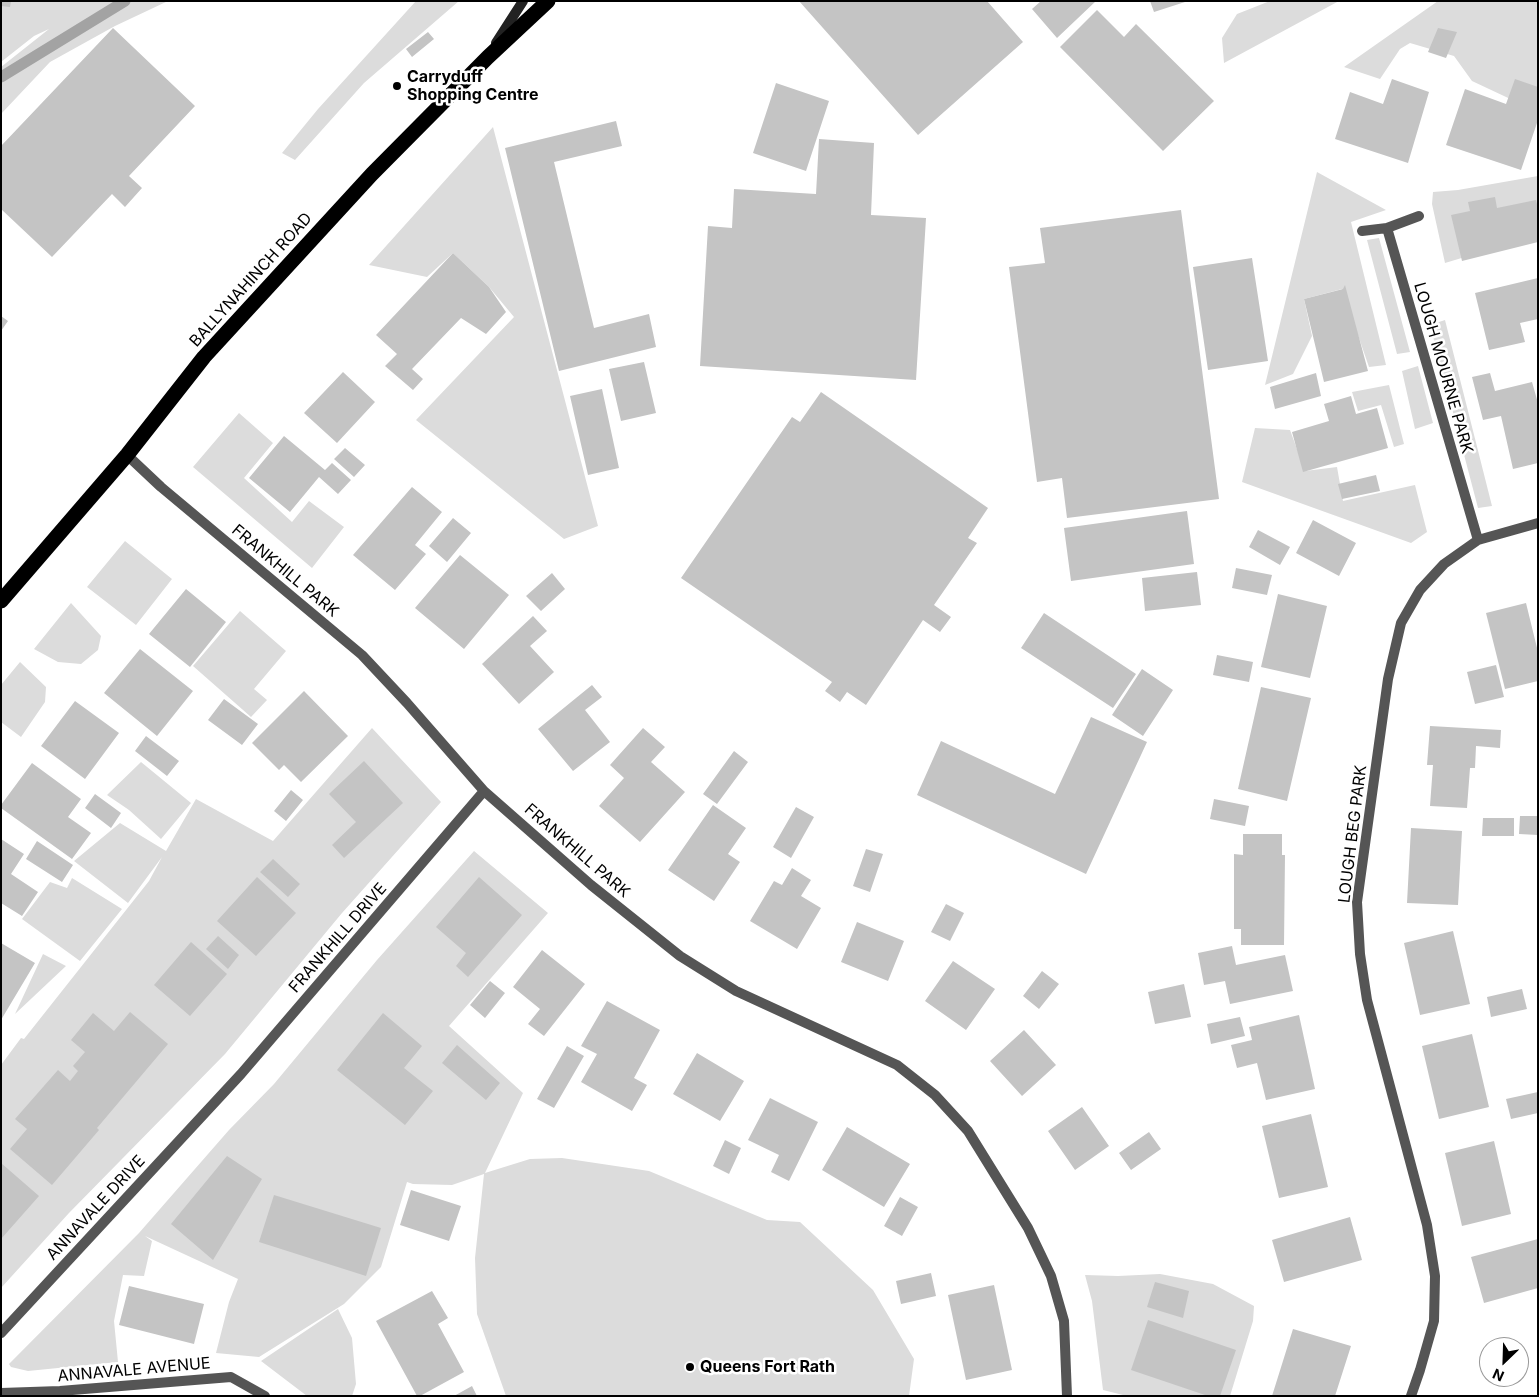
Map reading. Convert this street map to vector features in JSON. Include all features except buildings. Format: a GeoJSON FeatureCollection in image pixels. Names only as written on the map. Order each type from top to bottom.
{"type":"FeatureCollection","features":[{"type":"Feature","properties":{"kind":"highway","name":"BALLYNAHINCH ROAD"},"geometry":{"type":"LineString","coordinates":[[1,601],[127,455],[204,357],[372,174],[488,57],[548,1]]}},
{"type":"Feature","properties":{"kind":"main road"},"geometry":{"type":"LineString","coordinates":[[488,57],[523,1]]}},
{"type":"Feature","properties":{"kind":"street"},"geometry":{"type":"LineString","coordinates":[[1362,231],[1387,228],[1419,216]]}},
{"type":"Feature","properties":{"kind":"street","name":"LOUGH MOURNE PARK"},"geometry":{"type":"LineString","coordinates":[[1387,228],[1478,540]]}},
{"type":"Feature","properties":{"kind":"street","name":"FRANKHILL PARK"},"geometry":{"type":"LineString","coordinates":[[127,455],[161,487],[362,655],[407,702],[484,791],[591,885],[680,956],[736,991],[897,1065],[935,1095],[968,1131],[1028,1228],[1051,1276],[1064,1321],[1067,1396]]}},
{"type":"Feature","properties":{"kind":"street","name":"LOUGH BEG PARK"},"geometry":{"type":"LineString","coordinates":[[1411,1396],[1434,1321],[1435,1276],[1427,1225],[1367,1000],[1360,954],[1357,902],[1388,679],[1401,623],[1420,590],[1444,564],[1478,540],[1538,523]]}},
{"type":"Feature","properties":{"kind":"street","name":"FRANKHILL DRIVE"},"geometry":{"type":"LineString","coordinates":[[214,1104],[484,791]]}},
{"type":"Feature","properties":{"kind":"street","name":"ANNAVALE DRIVE"},"geometry":{"type":"LineString","coordinates":[[1,1332],[214,1104]]}},
{"type":"Feature","properties":{"kind":"street","name":"ANNAVALE AVENUE"},"geometry":{"type":"LineString","coordinates":[[1,1393],[75,1390],[231,1377],[265,1396]]}},
{"type":"Feature","properties":{"kind":"shaded area"},"geometry":{"type":"Polygon","coordinates":[[[1,1],[168,1],[115,26],[50,62],[1,114],[1,67],[49,29],[34,36],[1,62],[1,1]]]}},
{"type":"Feature","properties":{"kind":"shaded area"},"geometry":{"type":"Polygon","coordinates":[[[416,1],[459,1],[364,83],[295,160],[282,153],[318,109],[416,1]]]}},
{"type":"Feature","properties":{"kind":"shaded area"},"geometry":{"type":"Polygon","coordinates":[[[1270,1],[1339,1],[1224,63],[1222,38],[1237,14],[1270,1]]]}},
{"type":"Feature","properties":{"kind":"shaded area"},"geometry":{"type":"Polygon","coordinates":[[[1438,1],[1538,1],[1538,112],[1472,81],[1454,56],[1410,43],[1400,49],[1380,79],[1344,67],[1438,1]]]}},
{"type":"Feature","properties":{"kind":"shaded area"},"geometry":{"type":"Polygon","coordinates":[[[493,127],[598,526],[564,539],[416,420],[514,317],[489,287],[453,253],[427,277],[369,265],[493,127]]]}},
{"type":"Feature","properties":{"kind":"shaded area"},"geometry":{"type":"Polygon","coordinates":[[[1317,172],[1386,210],[1351,222],[1386,365],[1369,367],[1342,289],[1304,299],[1312,336],[1293,374],[1265,385],[1317,172]]]}},
{"type":"Feature","properties":{"kind":"shaded area"},"geometry":{"type":"Polygon","coordinates":[[[1538,176],[1538,235],[1445,263],[1432,204],[1433,192],[1458,190],[1538,176]]]}},
{"type":"Feature","properties":{"kind":"shaded area"},"geometry":{"type":"Polygon","coordinates":[[[1379,238],[1410,352],[1397,354],[1367,240],[1379,238]]]}},
{"type":"Feature","properties":{"kind":"shaded area"},"geometry":{"type":"Polygon","coordinates":[[[1445,320],[1492,506],[1478,508],[1430,325],[1445,320]]]}},
{"type":"Feature","properties":{"kind":"shaded area"},"geometry":{"type":"Polygon","coordinates":[[[1418,366],[1433,423],[1415,429],[1402,371],[1418,366]]]}},
{"type":"Feature","properties":{"kind":"shaded area"},"geometry":{"type":"Polygon","coordinates":[[[1389,385],[1404,444],[1394,447],[1381,405],[1358,411],[1352,392],[1389,385]]]}},
{"type":"Feature","properties":{"kind":"shaded area"},"geometry":{"type":"Polygon","coordinates":[[[239,413],[273,443],[244,478],[292,522],[309,501],[344,527],[312,568],[193,467],[239,413]]]}},
{"type":"Feature","properties":{"kind":"shaded area"},"geometry":{"type":"Polygon","coordinates":[[[1255,428],[1290,430],[1305,471],[1337,467],[1343,501],[1415,485],[1427,532],[1411,543],[1242,482],[1255,428]]]}},
{"type":"Feature","properties":{"kind":"shaded area"},"geometry":{"type":"Polygon","coordinates":[[[125,541],[172,579],[136,625],[87,587],[125,541]]]}},
{"type":"Feature","properties":{"kind":"shaded area"},"geometry":{"type":"Polygon","coordinates":[[[71,603],[101,636],[98,650],[81,664],[58,662],[34,649],[71,603]]]}},
{"type":"Feature","properties":{"kind":"shaded area"},"geometry":{"type":"Polygon","coordinates":[[[240,611],[286,651],[254,689],[267,700],[251,717],[193,666],[240,611]]]}},
{"type":"Feature","properties":{"kind":"shaded area"},"geometry":{"type":"Polygon","coordinates":[[[20,662],[46,687],[45,702],[21,737],[1,722],[1,685],[20,662]]]}},
{"type":"Feature","properties":{"kind":"shaded area"},"geometry":{"type":"Polygon","coordinates":[[[372,728],[441,802],[342,913],[225,1054],[69,1213],[1,1288],[1,1065],[21,1038],[24,1039],[149,881],[162,857],[128,903],[74,861],[120,823],[166,851],[196,799],[273,841],[372,728]]]}},
{"type":"Feature","properties":{"kind":"shaded area"},"geometry":{"type":"Polygon","coordinates":[[[141,762],[191,803],[161,839],[129,810],[107,795],[141,762]]]}},
{"type":"Feature","properties":{"kind":"shaded area"},"geometry":{"type":"Polygon","coordinates":[[[474,851],[548,913],[449,1026],[523,1093],[485,1173],[530,1159],[562,1158],[649,1171],[767,1220],[800,1222],[873,1290],[914,1359],[909,1396],[506,1396],[477,1314],[475,1258],[484,1174],[452,1185],[413,1184],[407,1182],[381,1267],[344,1304],[259,1357],[216,1353],[229,1302],[238,1279],[145,1236],[152,1241],[144,1276],[123,1275],[114,1321],[118,1362],[28,1371],[11,1367],[9,1364],[139,1233],[229,1130],[274,1084],[377,960],[474,851]]]}},
{"type":"Feature","properties":{"kind":"shaded area"},"geometry":{"type":"Polygon","coordinates":[[[72,878],[122,909],[80,961],[22,919],[50,882],[67,888],[72,878]]]}},
{"type":"Feature","properties":{"kind":"shaded area"},"geometry":{"type":"Polygon","coordinates":[[[43,954],[66,966],[15,1014],[43,954]]]}},
{"type":"Feature","properties":{"kind":"shaded area"},"geometry":{"type":"Polygon","coordinates":[[[1160,1274],[1213,1284],[1254,1306],[1253,1321],[1230,1396],[1127,1396],[1103,1390],[1092,1301],[1085,1275],[1160,1274]]]}},
{"type":"Feature","properties":{"kind":"shaded area"},"geometry":{"type":"Polygon","coordinates":[[[338,1309],[352,1338],[356,1384],[352,1396],[307,1396],[261,1361],[338,1309]]]}},
{"type":"Feature","properties":{"kind":"waterway"},"geometry":{"type":"LineString","coordinates":[[1,77],[125,1]]}},
{"type":"Feature","properties":{"kind":"place","name":"Carryduff Shopping Centre"},"geometry":{"type":"Point","coordinates":[397,86]}},
{"type":"Feature","properties":{"kind":"place","name":"Queens Fort Rath"},"geometry":{"type":"Point","coordinates":[690,1367]}}]}
